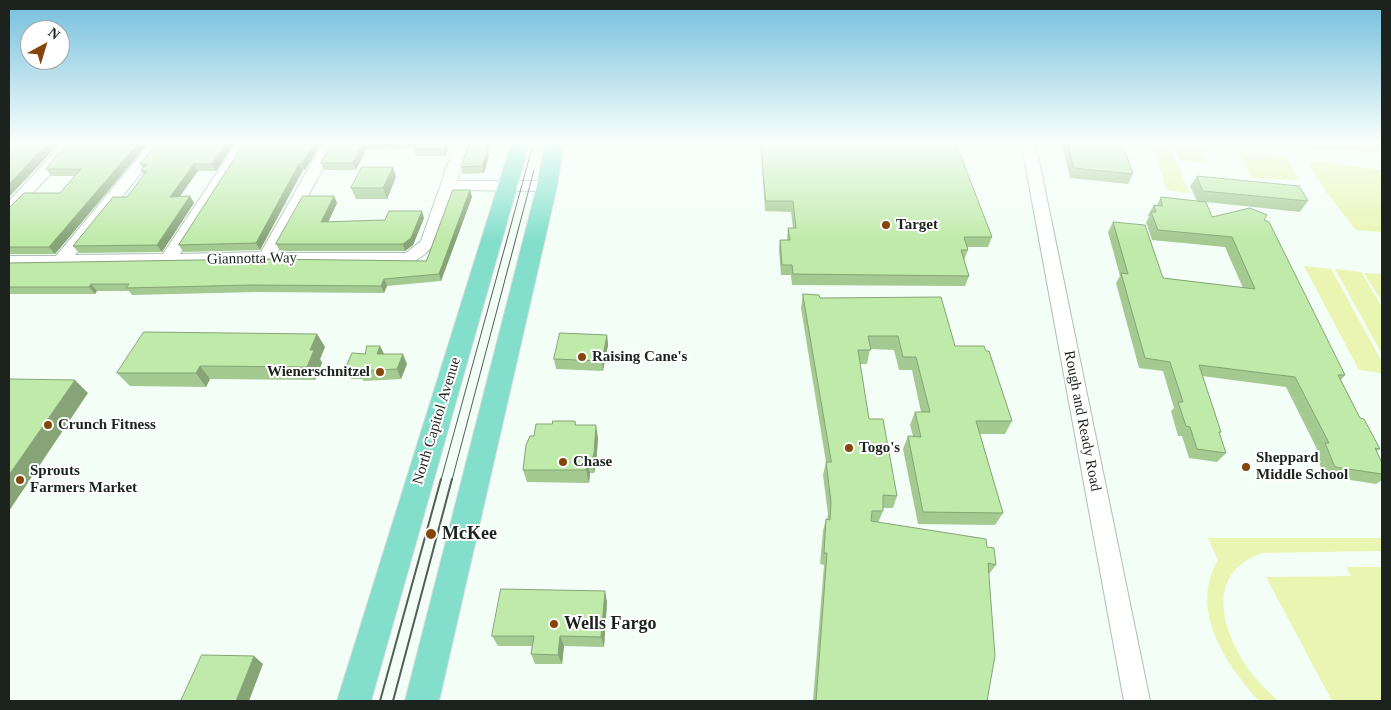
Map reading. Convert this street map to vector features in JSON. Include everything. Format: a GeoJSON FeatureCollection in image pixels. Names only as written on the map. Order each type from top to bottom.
{"type":"FeatureCollection","features":[{"type":"Feature","properties":{"kind":"main road","name":"North Capitol Avenue"},"geometry":{"type":"LineString","coordinates":[[354,701],[512,174]]}},
{"type":"Feature","properties":{"kind":"main road"},"geometry":{"type":"LineString","coordinates":[[422,701],[548,174]]}},
{"type":"Feature","properties":{"kind":"street"},"geometry":{"type":"LineString","coordinates":[[9,210],[42,174]]}},
{"type":"Feature","properties":{"kind":"street"},"geometry":{"type":"LineString","coordinates":[[61,261],[133,174]]}},
{"type":"Feature","properties":{"kind":"street"},"geometry":{"type":"LineString","coordinates":[[168,260],[223,174]]}},
{"type":"Feature","properties":{"kind":"street"},"geometry":{"type":"LineString","coordinates":[[266,258],[313,174]]}},
{"type":"Feature","properties":{"kind":"street","name":"Giannotta Way"},"geometry":{"type":"LineString","coordinates":[[9,262],[266,258],[401,260],[412,257],[428,243],[452,174]]}},
{"type":"Feature","properties":{"kind":"street","name":"Rough and Ready Road"},"geometry":{"type":"LineString","coordinates":[[1034,174],[1137,701]]}},
{"type":"Feature","properties":{"kind":"street"},"geometry":{"type":"LineString","coordinates":[[448,185],[546,186]]}},
{"type":"Feature","properties":{"kind":"green space"},"geometry":{"type":"Polygon","coordinates":[[[1161,174],[1181,174],[1189,193],[1167,190],[1161,174]]]}},
{"type":"Feature","properties":{"kind":"green space"},"geometry":{"type":"Polygon","coordinates":[[[1249,174],[1296,174],[1299,180],[1251,178],[1249,174]]]}},
{"type":"Feature","properties":{"kind":"green space"},"geometry":{"type":"Polygon","coordinates":[[[1315,174],[1382,174],[1382,232],[1356,230],[1326,192],[1315,174]]]}},
{"type":"Feature","properties":{"kind":"green space"},"geometry":{"type":"Polygon","coordinates":[[[1304,266],[1331,269],[1382,362],[1382,373],[1359,370],[1304,266]]]}},
{"type":"Feature","properties":{"kind":"green space"},"geometry":{"type":"Polygon","coordinates":[[[1335,269],[1361,272],[1382,307],[1382,354],[1335,269]]]}},
{"type":"Feature","properties":{"kind":"green space"},"geometry":{"type":"Polygon","coordinates":[[[1364,273],[1382,274],[1382,302],[1364,273]]]}},
{"type":"Feature","properties":{"kind":"green space"},"geometry":{"type":"Polygon","coordinates":[[[1208,538],[1382,538],[1382,551],[1262,553],[1244,562],[1233,573],[1226,586],[1224,601],[1229,633],[1245,664],[1278,701],[1260,701],[1257,699],[1233,668],[1214,634],[1207,597],[1210,578],[1218,560],[1208,538]]]}},
{"type":"Feature","properties":{"kind":"green space"},"geometry":{"type":"Polygon","coordinates":[[[1346,567],[1382,567],[1382,701],[1332,701],[1266,577],[1351,576],[1346,567]]]}},
{"type":"Feature","properties":{"kind":"building"},"geometry":{"type":"Polygon","coordinates":[[[9,174],[18,174],[9,184],[9,174]]]}},
{"type":"Feature","properties":{"kind":"building"},"geometry":{"type":"Polygon","coordinates":[[[77,174],[112,174],[49,247],[9,247],[9,208],[24,193],[60,193],[77,174]]]}},
{"type":"Feature","properties":{"kind":"building"},"geometry":{"type":"Polygon","coordinates":[[[145,174],[187,174],[170,197],[190,196],[157,245],[73,246],[113,197],[127,197],[145,174]]]}},
{"type":"Feature","properties":{"kind":"building"},"geometry":{"type":"Polygon","coordinates":[[[225,174],[293,174],[256,243],[179,245],[225,174]]]}},
{"type":"Feature","properties":{"kind":"building"},"geometry":{"type":"Polygon","coordinates":[[[358,174],[390,174],[383,188],[351,188],[358,174]]]}},
{"type":"Feature","properties":{"kind":"building","name":"Target"},"geometry":{"type":"Polygon","coordinates":[[[764,174],[968,174],[992,237],[964,237],[968,250],[961,250],[969,276],[793,274],[792,265],[782,265],[780,240],[790,240],[788,228],[796,228],[793,201],[766,201],[764,174]]]}},
{"type":"Feature","properties":{"kind":"building"},"geometry":{"type":"Polygon","coordinates":[[[1197,176],[1299,186],[1308,201],[1203,191],[1197,176]]]}},
{"type":"Feature","properties":{"kind":"building"},"geometry":{"type":"Polygon","coordinates":[[[453,190],[470,190],[439,274],[384,279],[381,286],[252,285],[126,288],[129,284],[91,284],[89,287],[9,287],[9,263],[262,259],[426,261],[453,190]]]}},
{"type":"Feature","properties":{"kind":"building"},"geometry":{"type":"Polygon","coordinates":[[[303,196],[334,196],[321,222],[385,220],[389,211],[422,211],[411,238],[403,244],[276,244],[303,196]]]}},
{"type":"Feature","properties":{"kind":"building"},"geometry":{"type":"Polygon","coordinates":[[[1161,197],[1206,202],[1212,217],[1250,208],[1267,215],[1264,220],[1269,222],[1345,375],[1338,375],[1360,418],[1364,419],[1380,449],[1375,448],[1382,463],[1382,474],[1335,467],[1325,443],[1329,443],[1295,377],[1199,365],[1226,453],[1197,449],[1190,427],[1186,426],[1178,402],[1183,402],[1170,362],[1145,358],[1121,273],[1128,274],[1113,222],[1145,225],[1163,278],[1255,289],[1232,237],[1158,230],[1151,212],[1156,212],[1154,205],[1162,206],[1161,197]]]}},
{"type":"Feature","properties":{"kind":"building"},"geometry":{"type":"Polygon","coordinates":[[[803,294],[819,295],[820,298],[941,297],[955,346],[984,346],[986,351],[989,351],[1012,421],[976,421],[1003,513],[923,512],[908,436],[921,437],[915,412],[930,412],[916,357],[903,357],[898,336],[868,336],[871,350],[858,350],[869,419],[883,419],[897,496],[883,495],[883,511],[872,511],[871,521],[986,539],[987,547],[994,548],[996,565],[988,563],[995,656],[987,701],[816,701],[827,553],[824,553],[826,519],[830,520],[831,502],[826,462],[831,462],[803,294]]]}},
{"type":"Feature","properties":{"kind":"building"},"geometry":{"type":"Polygon","coordinates":[[[144,332],[317,334],[310,350],[314,350],[307,367],[200,366],[196,373],[117,373],[144,332]]]}},
{"type":"Feature","properties":{"kind":"building"},"geometry":{"type":"Polygon","coordinates":[[[560,333],[607,335],[602,361],[554,359],[560,333]]]}},
{"type":"Feature","properties":{"kind":"building"},"geometry":{"type":"Polygon","coordinates":[[[367,346],[380,346],[377,354],[403,354],[397,369],[358,371],[359,369],[345,369],[352,353],[365,354],[367,346]]]}},
{"type":"Feature","properties":{"kind":"building"},"geometry":{"type":"Polygon","coordinates":[[[9,379],[75,380],[9,475],[9,379]]]}},
{"type":"Feature","properties":{"kind":"building","name":"Chase"},"geometry":{"type":"Polygon","coordinates":[[[553,421],[575,421],[575,425],[596,425],[594,453],[592,460],[587,460],[586,470],[523,470],[526,445],[530,436],[534,436],[536,424],[552,424],[553,421]]]}},
{"type":"Feature","properties":{"kind":"building","name":"Wells Fargo"},"geometry":{"type":"Polygon","coordinates":[[[501,589],[605,591],[601,637],[560,636],[558,655],[531,654],[534,636],[492,636],[501,589]]]}},
{"type":"Feature","properties":{"kind":"building"},"geometry":{"type":"Polygon","coordinates":[[[202,655],[254,656],[236,701],[181,701],[202,655]]]}},
{"type":"Feature","properties":{"kind":"tram line"},"geometry":{"type":"LineString","coordinates":[[441,480],[525,174]]}},
{"type":"Feature","properties":{"kind":"tram line"},"geometry":{"type":"LineString","coordinates":[[452,480],[533,174]]}},
{"type":"Feature","properties":{"kind":"tram line"},"geometry":{"type":"LineString","coordinates":[[380,701],[441,479]]}},
{"type":"Feature","properties":{"kind":"tram line"},"geometry":{"type":"LineString","coordinates":[[393,701],[452,479]]}},
{"type":"Feature","properties":{"kind":"place","name":"Target"},"geometry":{"type":"Point","coordinates":[886,225]}},
{"type":"Feature","properties":{"kind":"place","name":"Raising Cane's"},"geometry":{"type":"Point","coordinates":[582,357]}},
{"type":"Feature","properties":{"kind":"place","name":"Wienerschnitzel"},"geometry":{"type":"Point","coordinates":[380,372]}},
{"type":"Feature","properties":{"kind":"place","name":"Crunch Fitness"},"geometry":{"type":"Point","coordinates":[48,425]}},
{"type":"Feature","properties":{"kind":"place","name":"Togo's"},"geometry":{"type":"Point","coordinates":[849,448]}},
{"type":"Feature","properties":{"kind":"place","name":"Chase"},"geometry":{"type":"Point","coordinates":[563,462]}},
{"type":"Feature","properties":{"kind":"place","name":"Sheppard Middle School"},"geometry":{"type":"Point","coordinates":[1246,467]}},
{"type":"Feature","properties":{"kind":"place","name":"Sprouts Farmers Market"},"geometry":{"type":"Point","coordinates":[20,480]}},
{"type":"Feature","properties":{"kind":"place","name":"McKee"},"geometry":{"type":"Point","coordinates":[431,534]}},
{"type":"Feature","properties":{"kind":"place","name":"Wells Fargo"},"geometry":{"type":"Point","coordinates":[554,624]}}]}
